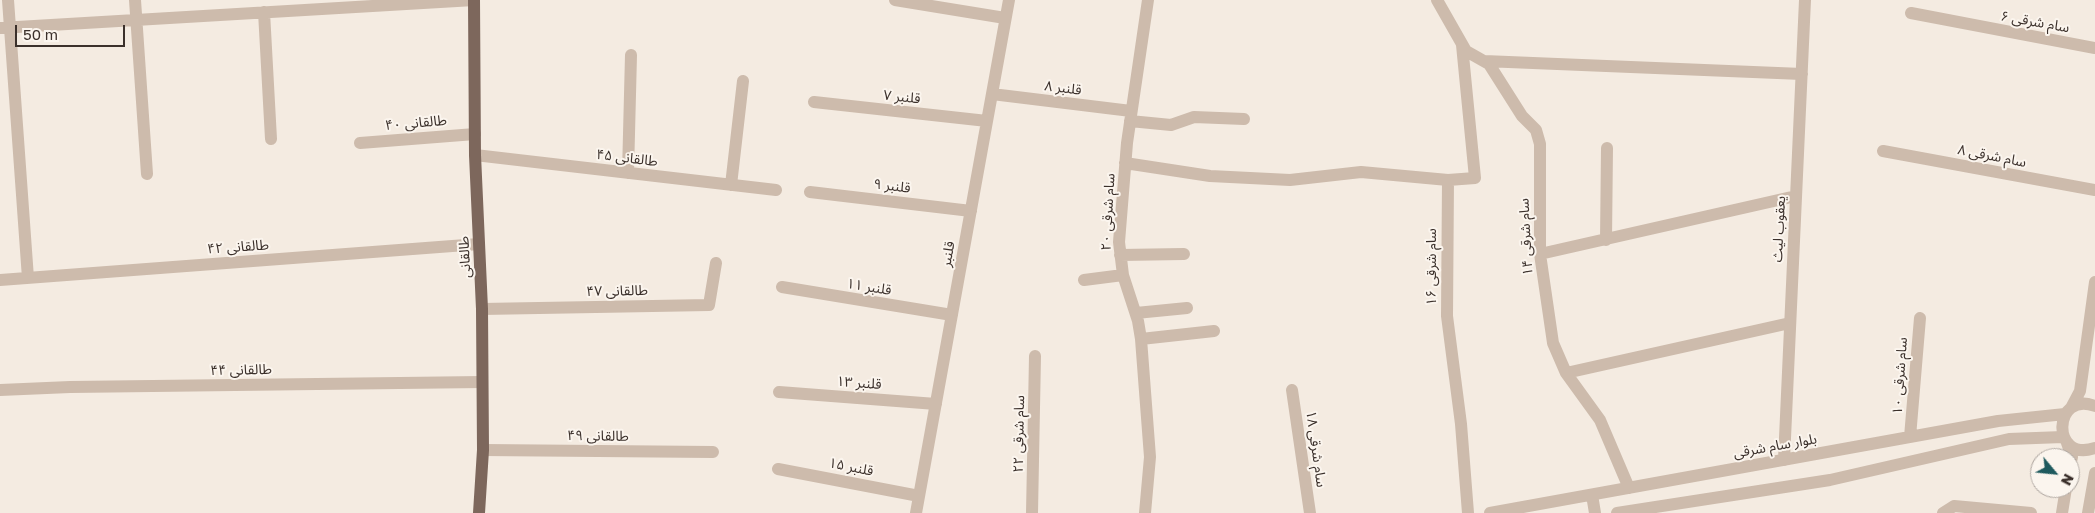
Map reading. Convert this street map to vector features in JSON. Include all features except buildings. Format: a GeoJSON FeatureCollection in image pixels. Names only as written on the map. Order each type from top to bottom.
{"type":"FeatureCollection","features":[{"type":"Feature","properties":{"kind":"main road","name":"طالقانی"},"geometry":{"type":"LineString","coordinates":[[474,0],[475,155],[482,308],[483,450],[479,513]]}},
{"type":"Feature","properties":{"kind":"street"},"geometry":{"type":"LineString","coordinates":[[8,0],[5,28],[28,278]]}},
{"type":"Feature","properties":{"kind":"street"},"geometry":{"type":"LineString","coordinates":[[135,0],[147,174]]}},
{"type":"Feature","properties":{"kind":"street"},"geometry":{"type":"LineString","coordinates":[[5,28],[474,0]]}},
{"type":"Feature","properties":{"kind":"street"},"geometry":{"type":"LineString","coordinates":[[895,0],[1005,18]]}},
{"type":"Feature","properties":{"kind":"street","name":"قلنبر"},"geometry":{"type":"LineString","coordinates":[[916,513],[1009,0]]}},
{"type":"Feature","properties":{"kind":"street","name":"سام شرقی ۲۰"},"geometry":{"type":"LineString","coordinates":[[1145,513],[1150,457],[1141,339],[1136,313],[1123,275],[1119,242],[1130,116],[1148,0]]}},
{"type":"Feature","properties":{"kind":"street","name":"سام شرقی ۱۴"},"geometry":{"type":"LineString","coordinates":[[1437,0],[1466,52],[1488,64],[1522,116],[1536,130],[1540,144],[1540,254],[1554,343],[1566,372],[1600,420],[1629,488]]}},
{"type":"Feature","properties":{"kind":"street","name":"یعقوب لیث"},"geometry":{"type":"LineString","coordinates":[[1784,460],[1806,0]]}},
{"type":"Feature","properties":{"kind":"street"},"geometry":{"type":"LineString","coordinates":[[264,12],[271,138]]}},
{"type":"Feature","properties":{"kind":"street","name":"سام شرقی ۶"},"geometry":{"type":"LineString","coordinates":[[1911,13],[2095,48]]}},
{"type":"Feature","properties":{"kind":"street"},"geometry":{"type":"LineString","coordinates":[[1125,163],[1210,176],[1264,179],[1290,180],[1361,172],[1448,180],[1475,178],[1462,45]]}},
{"type":"Feature","properties":{"kind":"street"},"geometry":{"type":"LineString","coordinates":[[628,173],[631,55]]}},
{"type":"Feature","properties":{"kind":"street"},"geometry":{"type":"LineString","coordinates":[[1484,61],[1802,74]]}},
{"type":"Feature","properties":{"kind":"street"},"geometry":{"type":"LineString","coordinates":[[731,185],[743,81]]}},
{"type":"Feature","properties":{"kind":"street","name":"قلنبر ۸"},"geometry":{"type":"LineString","coordinates":[[992,94],[1130,116],[1171,125],[1194,117],[1244,119]]}},
{"type":"Feature","properties":{"kind":"street","name":"قلنبر ۷"},"geometry":{"type":"LineString","coordinates":[[814,102],[987,121]]}},
{"type":"Feature","properties":{"kind":"street","name":"طالقانی ۴۰"},"geometry":{"type":"LineString","coordinates":[[360,143],[475,134]]}},
{"type":"Feature","properties":{"kind":"street"},"geometry":{"type":"LineString","coordinates":[[1606,240],[1607,148]]}},
{"type":"Feature","properties":{"kind":"street","name":"سام شرقی ۸"},"geometry":{"type":"LineString","coordinates":[[1883,150],[2095,190]]}},
{"type":"Feature","properties":{"kind":"street","name":"طالقانی ۴۵"},"geometry":{"type":"LineString","coordinates":[[475,155],[776,190]]}},
{"type":"Feature","properties":{"kind":"street","name":"سام شرقی ۱۶"},"geometry":{"type":"LineString","coordinates":[[1448,180],[1447,316],[1461,424],[1468,513]]}},
{"type":"Feature","properties":{"kind":"street","name":"قلنبر ۹"},"geometry":{"type":"LineString","coordinates":[[810,192],[971,211]]}},
{"type":"Feature","properties":{"kind":"street"},"geometry":{"type":"LineString","coordinates":[[1540,254],[1796,196]]}},
{"type":"Feature","properties":{"kind":"street","name":"طالقانی ۴۲"},"geometry":{"type":"LineString","coordinates":[[0,280],[479,244]]}},
{"type":"Feature","properties":{"kind":"street"},"geometry":{"type":"LineString","coordinates":[[1120,255],[1184,254]]}},
{"type":"Feature","properties":{"kind":"street","name":"طالقانی ۴۷"},"geometry":{"type":"LineString","coordinates":[[482,308],[709,305],[716,263]]}},
{"type":"Feature","properties":{"kind":"street"},"geometry":{"type":"LineString","coordinates":[[1084,280],[1123,275]]}},
{"type":"Feature","properties":{"kind":"street"},"geometry":{"type":"LineString","coordinates":[[2068,448],[2062,421],[2080,391],[2095,282]]}},
{"type":"Feature","properties":{"kind":"street","name":"قلنبر ۱۱"},"geometry":{"type":"LineString","coordinates":[[782,287],[952,315]]}},
{"type":"Feature","properties":{"kind":"street"},"geometry":{"type":"LineString","coordinates":[[1136,313],[1187,308]]}},
{"type":"Feature","properties":{"kind":"street","name":"سام شرقی ۱۰"},"geometry":{"type":"LineString","coordinates":[[1910,437],[1920,318]]}},
{"type":"Feature","properties":{"kind":"street"},"geometry":{"type":"LineString","coordinates":[[1566,372],[1790,323]]}},
{"type":"Feature","properties":{"kind":"street"},"geometry":{"type":"LineString","coordinates":[[1141,339],[1214,331]]}},
{"type":"Feature","properties":{"kind":"street","name":"سام شرقی ۲۲"},"geometry":{"type":"LineString","coordinates":[[1032,513],[1035,356]]}},
{"type":"Feature","properties":{"kind":"street","name":"طالقانی ۴۴"},"geometry":{"type":"LineString","coordinates":[[0,390],[70,387],[482,382]]}},
{"type":"Feature","properties":{"kind":"street","name":"سام شرقی ۱۸"},"geometry":{"type":"LineString","coordinates":[[1292,390],[1310,513]]}},
{"type":"Feature","properties":{"kind":"street","name":"قلنبر ۱۳"},"geometry":{"type":"LineString","coordinates":[[779,392],[936,404]]}},
{"type":"Feature","properties":{"kind":"street","name":"بلوار سام شرقی"},"geometry":{"type":"LineString","coordinates":[[1490,513],[1998,421],[2068,411],[2086,403],[2095,406]]}},
{"type":"Feature","properties":{"kind":"street"},"geometry":{"type":"LineString","coordinates":[[1617,513],[1676,509],[1830,480],[2009,439],[2065,440],[2081,450],[2095,448]]}},
{"type":"Feature","properties":{"kind":"street","name":"طالقانی ۴۹"},"geometry":{"type":"LineString","coordinates":[[483,450],[713,452]]}},
{"type":"Feature","properties":{"kind":"street","name":"قلنبر ۱۵"},"geometry":{"type":"LineString","coordinates":[[778,469],[919,496]]}},
{"type":"Feature","properties":{"kind":"street"},"geometry":{"type":"LineString","coordinates":[[2088,513],[2095,473]]}},
{"type":"Feature","properties":{"kind":"street"},"geometry":{"type":"LineString","coordinates":[[1592,496],[1595,513]]}},
{"type":"Feature","properties":{"kind":"street"},"geometry":{"type":"LineString","coordinates":[[2062,513],[2064,498]]}},
{"type":"Feature","properties":{"kind":"street"},"geometry":{"type":"LineString","coordinates":[[1943,513],[1954,506],[2031,513]]}}]}
